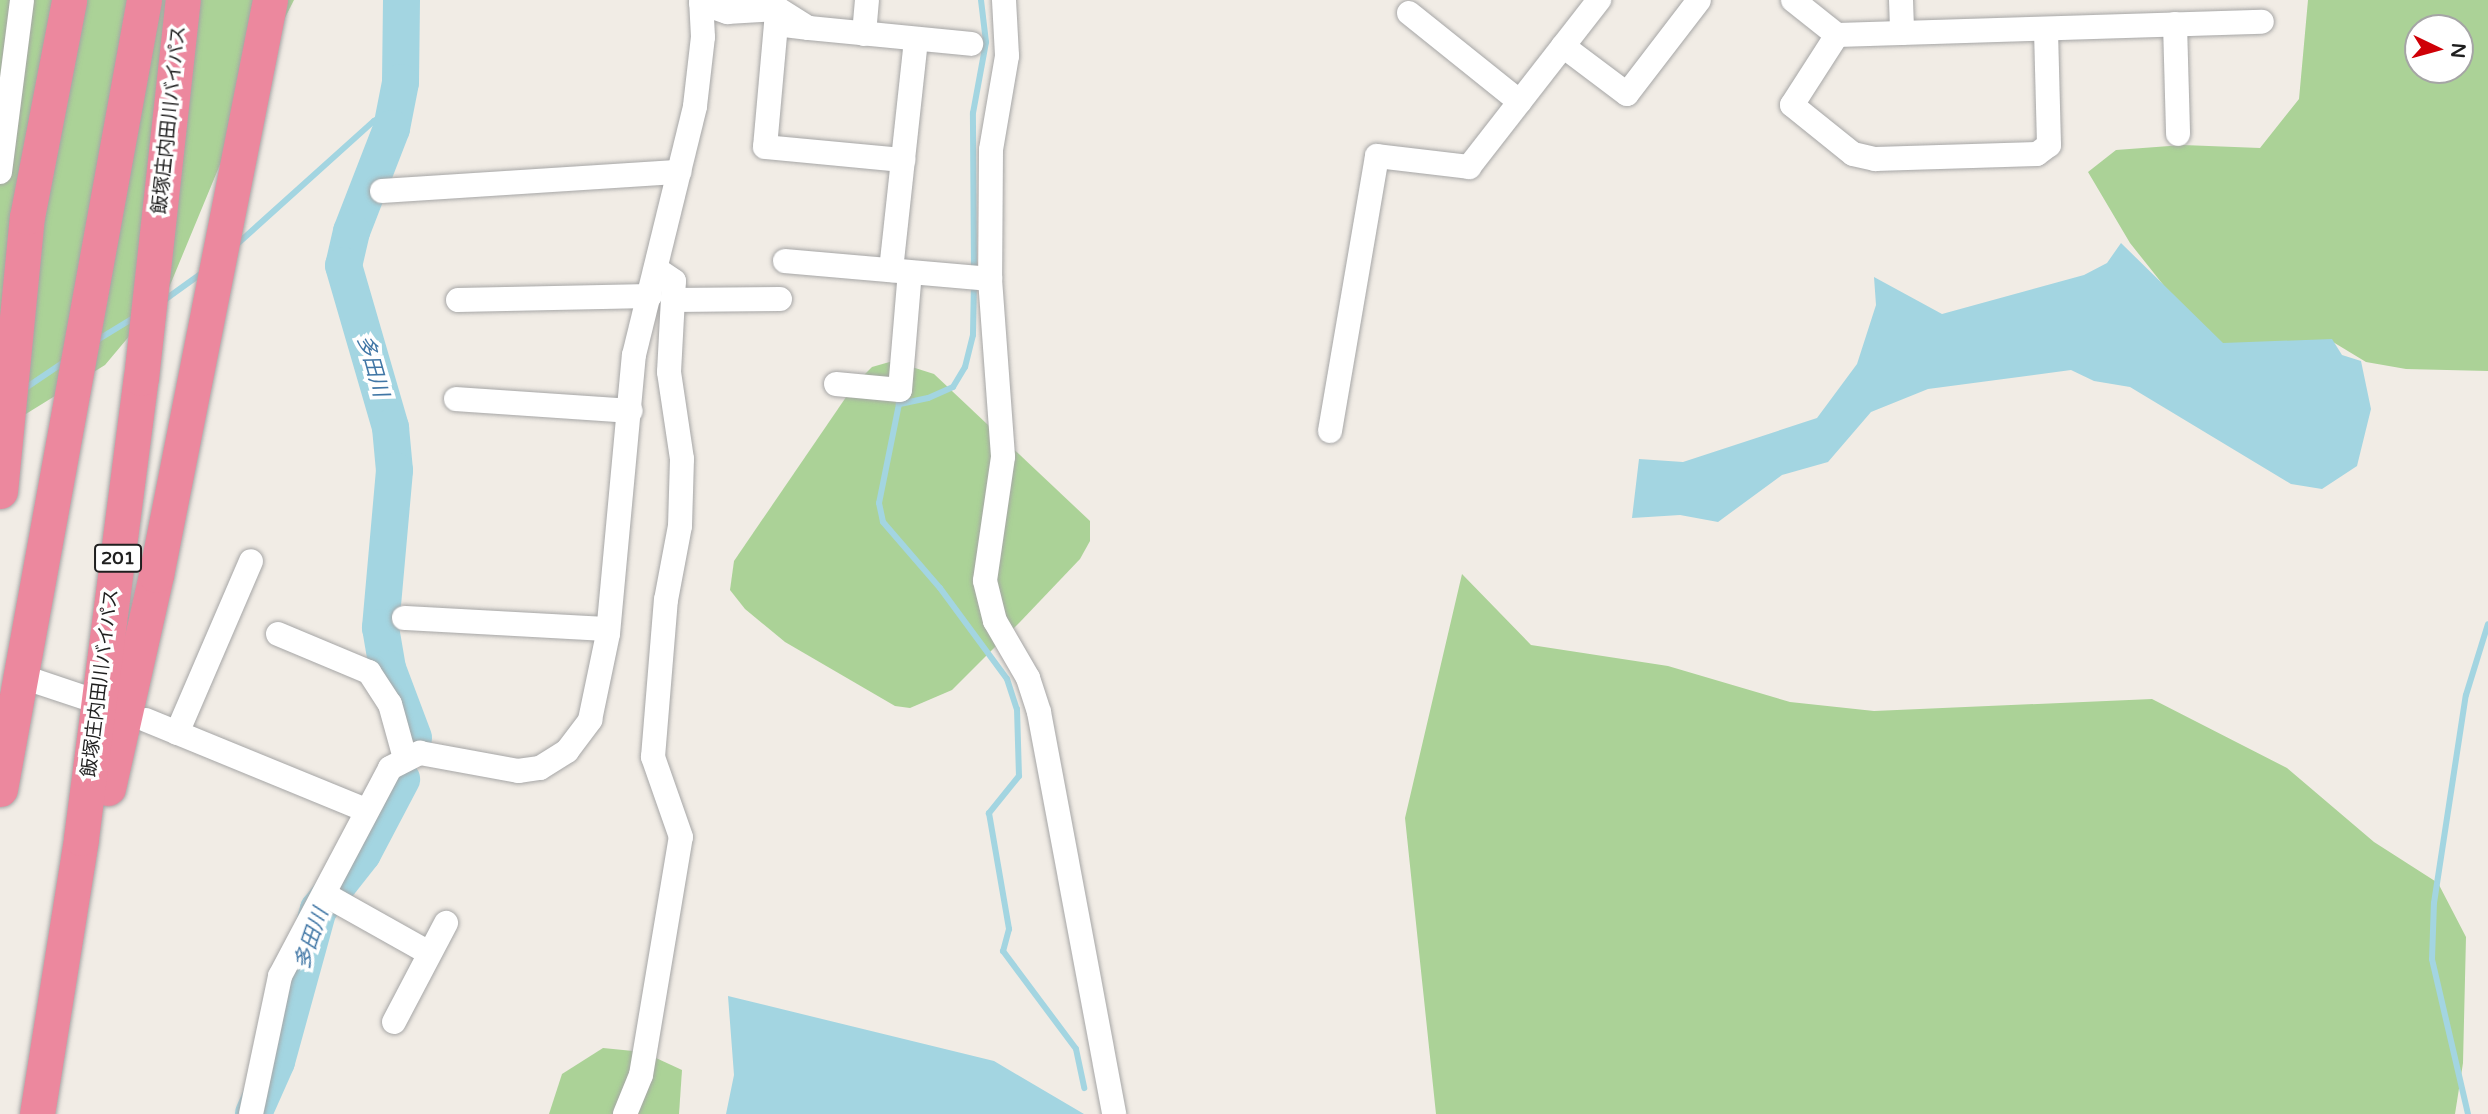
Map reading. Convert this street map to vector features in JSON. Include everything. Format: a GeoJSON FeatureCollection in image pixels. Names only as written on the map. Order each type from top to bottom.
{"type":"FeatureCollection","features":[{"type":"Feature","properties":{"kind":"highway"},"geometry":{"type":"LineString","coordinates":[[0,491],[27,217],[69,0]]}},
{"type":"Feature","properties":{"kind":"highway","name":"飯塚庄内田川バイパス"},"geometry":{"type":"LineString","coordinates":[[0,789],[144,0]]}},
{"type":"Feature","properties":{"kind":"highway","name":"飯塚庄内田川バイパス"},"geometry":{"type":"LineString","coordinates":[[37,1114],[52,1035],[141,378],[183,0]]}},
{"type":"Feature","properties":{"kind":"highway"},"geometry":{"type":"LineString","coordinates":[[52,1035],[156,575],[270,0]]}},
{"type":"Feature","properties":{"kind":"street"},"geometry":{"type":"LineString","coordinates":[[0,172],[22,0]]}},
{"type":"Feature","properties":{"kind":"street"},"geometry":{"type":"LineString","coordinates":[[864,34],[867,0]]}},
{"type":"Feature","properties":{"kind":"street"},"geometry":{"type":"LineString","coordinates":[[1004,0],[1007,56],[991,150],[990,279],[1003,457],[985,581],[995,621],[1028,678],[1039,712],[1114,1114]]}},
{"type":"Feature","properties":{"kind":"street"},"geometry":{"type":"LineString","coordinates":[[1331,431],[1377,156],[1469,167],[1599,0]]}},
{"type":"Feature","properties":{"kind":"street"},"geometry":{"type":"LineString","coordinates":[[1563,46],[1627,94],[1699,0]]}},
{"type":"Feature","properties":{"kind":"street"},"geometry":{"type":"LineString","coordinates":[[1793,0],[1836,35],[2175,24],[2204,12],[2262,22]]}},
{"type":"Feature","properties":{"kind":"street"},"geometry":{"type":"LineString","coordinates":[[1900,0],[1902,33]]}},
{"type":"Feature","properties":{"kind":"street"},"geometry":{"type":"LineString","coordinates":[[625,1114],[641,1075],[681,837],[653,757],[666,600],[680,526],[682,459],[669,372],[662,298],[656,270],[695,106],[703,37],[701,1],[727,12],[778,9],[809,28]]}},
{"type":"Feature","properties":{"kind":"street"},"geometry":{"type":"LineString","coordinates":[[1409,13],[1520,102]]}},
{"type":"Feature","properties":{"kind":"street"},"geometry":{"type":"LineString","coordinates":[[903,160],[765,147],[776,24],[971,44]]}},
{"type":"Feature","properties":{"kind":"street"},"geometry":{"type":"LineString","coordinates":[[2175,24],[2178,134]]}},
{"type":"Feature","properties":{"kind":"street"},"geometry":{"type":"LineString","coordinates":[[1836,35],[1792,106],[1853,154],[1875,159],[2037,154],[2049,145],[2046,29]]}},
{"type":"Feature","properties":{"kind":"street"},"geometry":{"type":"LineString","coordinates":[[836,384],[900,390],[903,160],[916,39]]}},
{"type":"Feature","properties":{"kind":"street"},"geometry":{"type":"LineString","coordinates":[[382,191],[679,172]]}},
{"type":"Feature","properties":{"kind":"street"},"geometry":{"type":"LineString","coordinates":[[785,261],[990,279]]}},
{"type":"Feature","properties":{"kind":"street"},"geometry":{"type":"LineString","coordinates":[[259,1111],[280,976],[365,810],[390,768],[420,752],[518,771],[540,768],[567,751],[590,720],[608,629],[631,411],[634,355],[662,298]]}},
{"type":"Feature","properties":{"kind":"street"},"geometry":{"type":"LineString","coordinates":[[457,300],[780,299]]}},
{"type":"Feature","properties":{"kind":"street"},"geometry":{"type":"LineString","coordinates":[[456,399],[631,411]]}},
{"type":"Feature","properties":{"kind":"street"},"geometry":{"type":"LineString","coordinates":[[177,733],[251,561]]}},
{"type":"Feature","properties":{"kind":"street"},"geometry":{"type":"LineString","coordinates":[[404,618],[608,629]]}},
{"type":"Feature","properties":{"kind":"street"},"geometry":{"type":"LineString","coordinates":[[278,634],[369,672],[390,704],[405,758]]}},
{"type":"Feature","properties":{"kind":"street"},"geometry":{"type":"LineString","coordinates":[[34,681],[86,698]]}},
{"type":"Feature","properties":{"kind":"street"},"geometry":{"type":"LineString","coordinates":[[146,720],[365,810]]}},
{"type":"Feature","properties":{"kind":"street"},"geometry":{"type":"LineString","coordinates":[[324,894],[429,953]]}},
{"type":"Feature","properties":{"kind":"street"},"geometry":{"type":"LineString","coordinates":[[394,1022],[446,923]]}},
{"type":"Feature","properties":{"kind":"green space"},"geometry":{"type":"Polygon","coordinates":[[[0,0],[294,0],[263,61],[168,290],[105,365],[0,430],[0,0]]]}},
{"type":"Feature","properties":{"kind":"green space"},"geometry":{"type":"Polygon","coordinates":[[[2308,0],[2488,0],[2488,371],[2406,369],[2366,362],[2333,342],[2227,346],[2196,326],[2130,243],[2088,172],[2116,150],[2183,145],[2260,148],[2299,99],[2308,0]]]}},
{"type":"Feature","properties":{"kind":"green space"},"geometry":{"type":"Polygon","coordinates":[[[893,361],[934,374],[1090,521],[1090,541],[1080,559],[1020,622],[952,690],[910,708],[895,706],[785,642],[745,609],[730,590],[734,561],[855,384],[872,367],[893,361]]]}},
{"type":"Feature","properties":{"kind":"green space"},"geometry":{"type":"Polygon","coordinates":[[[1462,574],[1531,645],[1668,666],[1790,702],[1874,711],[2152,699],[2287,768],[2374,842],[2438,883],[2466,937],[2463,1063],[2455,1114],[1436,1114],[1405,818],[1462,574]]]}},
{"type":"Feature","properties":{"kind":"green space"},"geometry":{"type":"Polygon","coordinates":[[[603,1048],[643,1052],[682,1070],[679,1114],[549,1114],[562,1074],[603,1048]]]}},
{"type":"Feature","properties":{"kind":"water"},"geometry":{"type":"Polygon","coordinates":[[[2121,243],[2223,343],[2332,339],[2342,355],[2361,361],[2371,409],[2357,466],[2322,489],[2291,484],[2130,387],[2094,381],[2071,370],[1928,389],[1871,412],[1828,462],[1782,475],[1718,522],[1680,515],[1632,518],[1639,459],[1683,462],[1817,418],[1857,364],[1876,305],[1874,277],[1942,314],[2084,275],[2107,263],[2121,243]]]}},
{"type":"Feature","properties":{"kind":"water"},"geometry":{"type":"Polygon","coordinates":[[[728,996],[994,1061],[1084,1114],[726,1114],[734,1075],[728,996]]]}},
{"type":"Feature","properties":{"kind":"waterway","name":"多田川"},"geometry":{"type":"LineString","coordinates":[[401,0],[400,82],[391,128],[351,231],[343,265],[390,427],[394,470],[380,627],[387,668],[413,737]]}},
{"type":"Feature","properties":{"kind":"waterway"},"geometry":{"type":"LineString","coordinates":[[974,271],[973,113],[986,42],[981,0]]}},
{"type":"Feature","properties":{"kind":"waterway"},"geometry":{"type":"LineString","coordinates":[[235,246],[374,121],[392,110]]}},
{"type":"Feature","properties":{"kind":"waterway"},"geometry":{"type":"LineString","coordinates":[[163,301],[202,273]]}},
{"type":"Feature","properties":{"kind":"waterway"},"geometry":{"type":"LineString","coordinates":[[974,282],[973,335],[965,367],[953,387],[928,398],[899,404],[879,503],[883,522],[940,588],[1007,679],[1017,709],[1019,776],[989,813],[1009,929],[1003,951],[1076,1049],[1084,1088]]}},
{"type":"Feature","properties":{"kind":"waterway"},"geometry":{"type":"LineString","coordinates":[[94,342],[135,317]]}},
{"type":"Feature","properties":{"kind":"waterway"},"geometry":{"type":"LineString","coordinates":[[21,391],[64,362]]}},
{"type":"Feature","properties":{"kind":"waterway"},"geometry":{"type":"LineString","coordinates":[[2468,1114],[2432,959],[2434,903],[2466,695],[2488,624]]}},
{"type":"Feature","properties":{"kind":"waterway","name":"多田川"},"geometry":{"type":"LineString","coordinates":[[253,1113],[276,1061],[318,909],[362,853],[401,779]]}}]}
